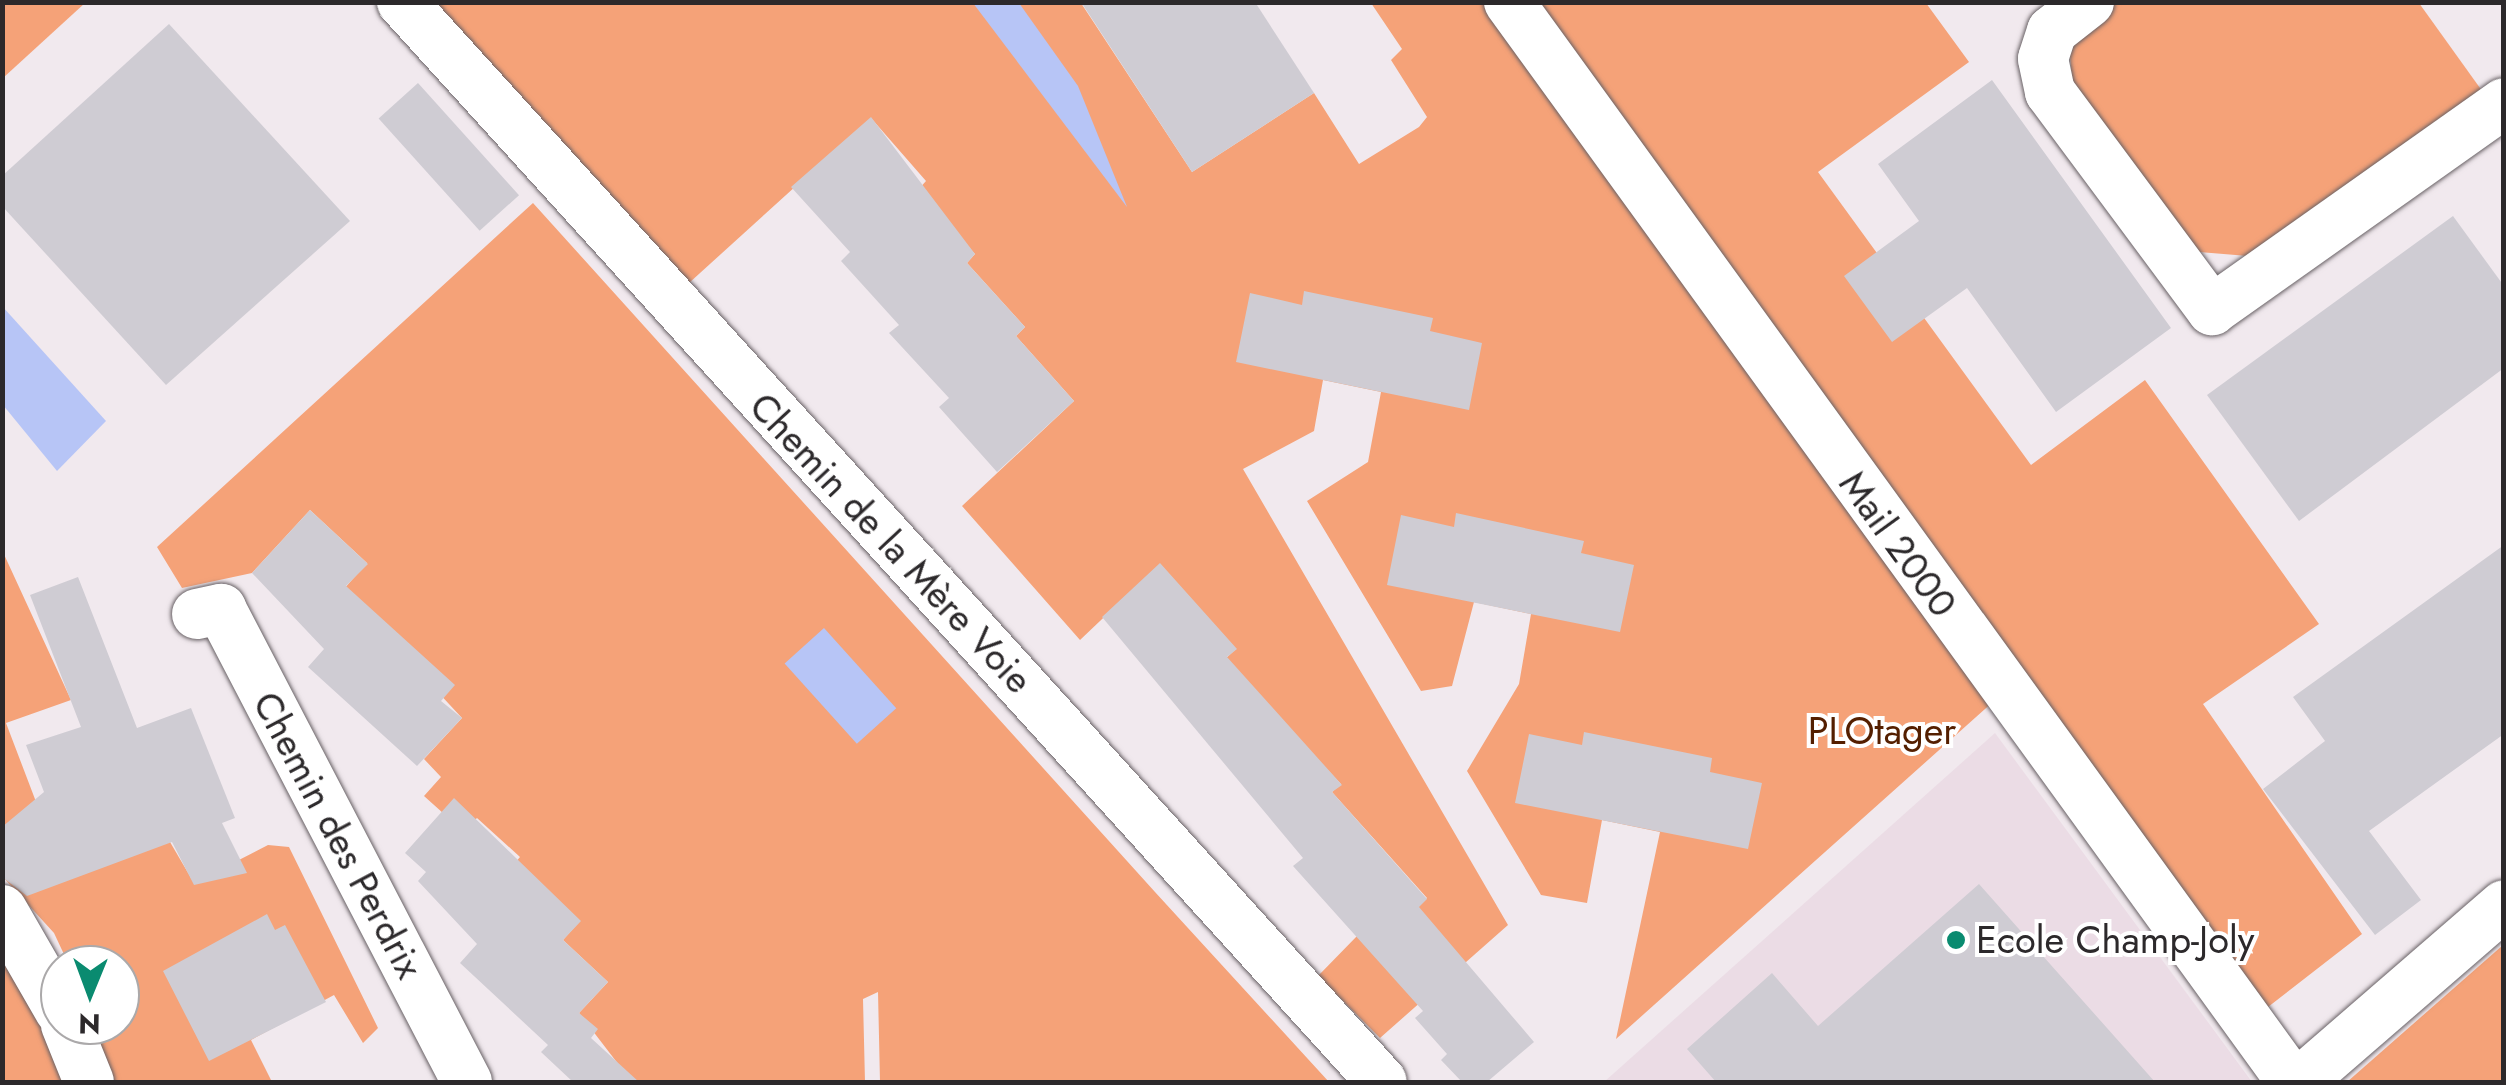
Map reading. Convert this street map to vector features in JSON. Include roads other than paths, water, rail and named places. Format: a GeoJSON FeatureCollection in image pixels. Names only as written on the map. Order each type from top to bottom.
{"type":"FeatureCollection","features":[{"type":"Feature","properties":{"kind":"street","name":"Chemin de la Mère Voie"},"geometry":{"type":"LineString","coordinates":[[402,2],[1382,1082]]}},
{"type":"Feature","properties":{"kind":"street","name":"Mail 2000"},"geometry":{"type":"LineString","coordinates":[[1509,2],[2292,1082]]}},
{"type":"Feature","properties":{"kind":"street"},"geometry":{"type":"LineString","coordinates":[[2089,2],[2052,31],[2043,59],[2050,92],[2212,310],[2504,103]]}},
{"type":"Feature","properties":{"kind":"street","name":"Chemin des Perdrix"},"geometry":{"type":"LineString","coordinates":[[197,614],[220,609],[467,1082]]}},
{"type":"Feature","properties":{"kind":"street"},"geometry":{"type":"LineString","coordinates":[[2300,1082],[2504,905]]}},
{"type":"Feature","properties":{"kind":"street"},"geometry":{"type":"LineString","coordinates":[[2,910],[40,976]]}},
{"type":"Feature","properties":{"kind":"street"},"geometry":{"type":"LineString","coordinates":[[74,1045],[89,1082]]}},
{"type":"Feature","properties":{"kind":"water"},"geometry":{"type":"Polygon","coordinates":[[[973,3],[1019,3],[1078,86],[1127,207],[973,3]]]}},
{"type":"Feature","properties":{"kind":"water"},"geometry":{"type":"Polygon","coordinates":[[[2,306],[106,421],[57,471],[3,405],[2,306]]]}},
{"type":"Feature","properties":{"kind":"water"},"geometry":{"type":"Polygon","coordinates":[[[824,628],[896,708],[857,744],[785,663],[824,628]]]}},
{"type":"Feature","properties":{"kind":"place","name":"Ecole Champ-Joly"},"geometry":{"type":"Point","coordinates":[1956,940]}},
{"type":"Feature","properties":{"kind":"park label","name":"PLOtager"},"geometry":{"type":"Point","coordinates":[1882,731]}}]}
